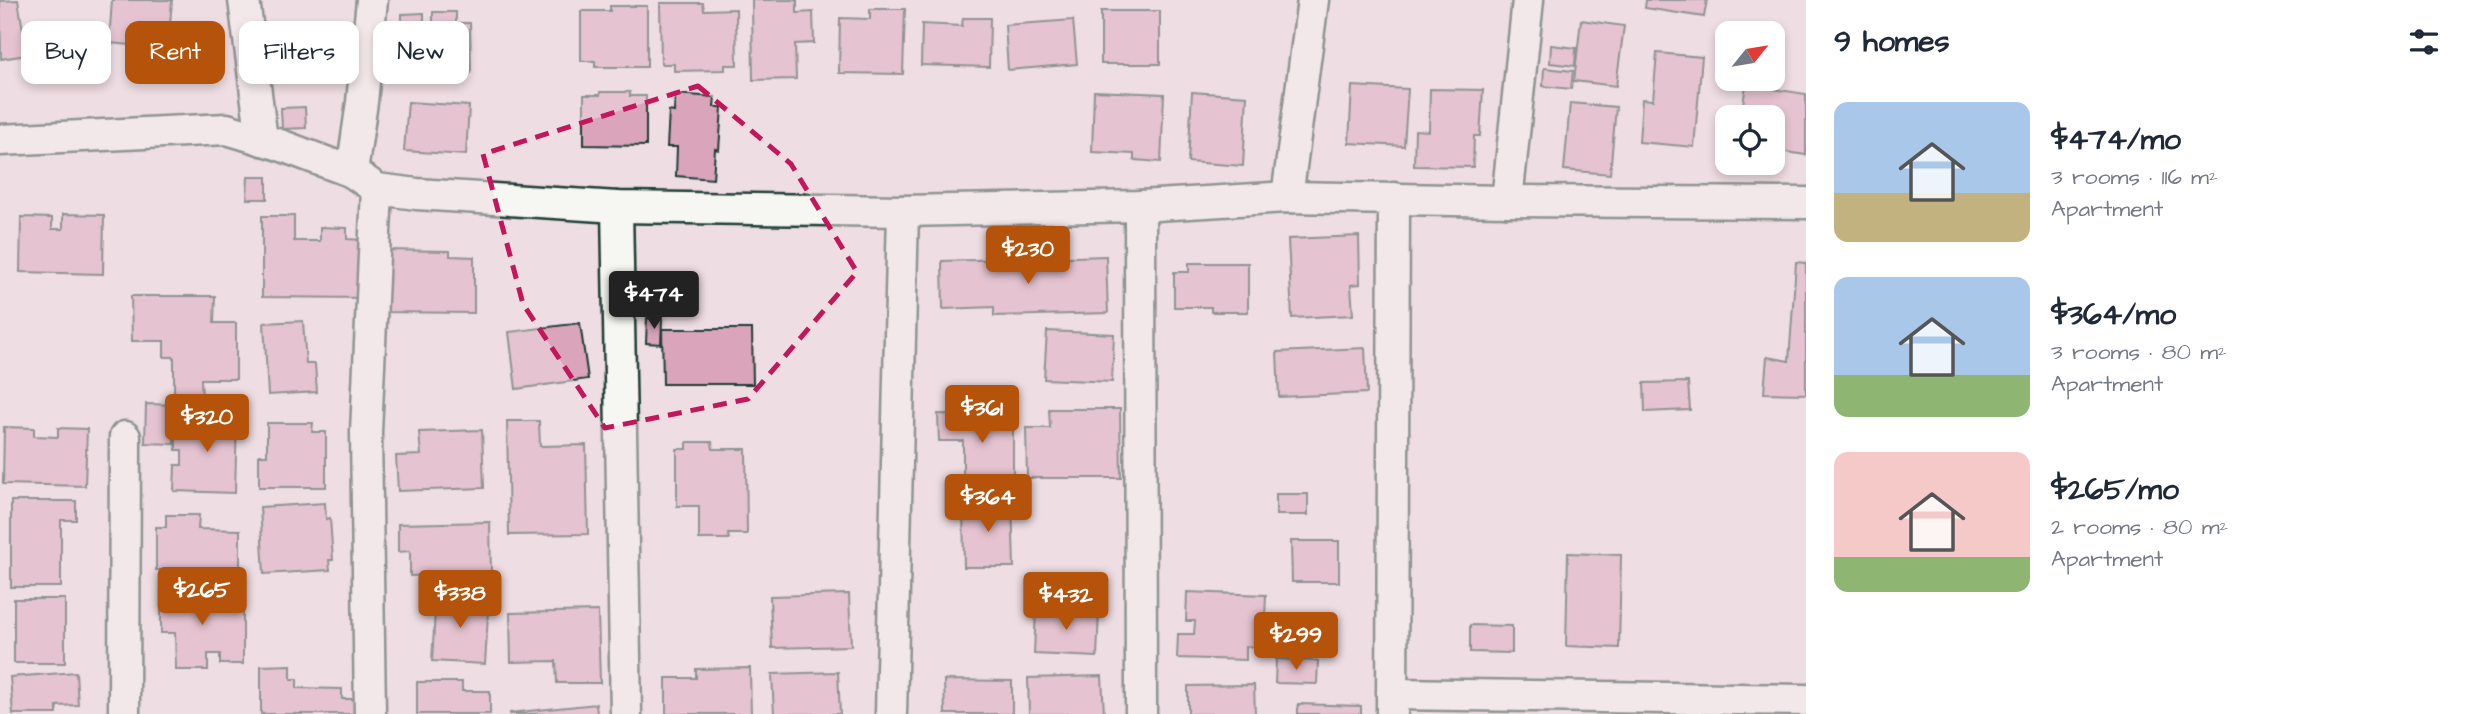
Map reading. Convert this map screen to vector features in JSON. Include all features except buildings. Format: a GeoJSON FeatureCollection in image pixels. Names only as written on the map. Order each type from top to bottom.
{"type":"FeatureCollection","features":[{"type":"Feature","properties":{"kind":"street"},"geometry":{"type":"LineString","coordinates":[[244,0],[262,140]]}},
{"type":"Feature","properties":{"kind":"street"},"geometry":{"type":"LineString","coordinates":[[352,172],[372,0]]}},
{"type":"Feature","properties":{"kind":"street"},"geometry":{"type":"LineString","coordinates":[[1287,197],[1313,0]]}},
{"type":"Feature","properties":{"kind":"street"},"geometry":{"type":"LineString","coordinates":[[1507,201],[1528,0]]}},
{"type":"Feature","properties":{"kind":"street"},"geometry":{"type":"LineString","coordinates":[[0,140],[227,129],[352,172],[377,189],[617,207],[903,211],[1140,206],[1287,197],[1806,203]]}},
{"type":"Feature","properties":{"kind":"street"},"geometry":{"type":"LineString","coordinates":[[370,714],[366,432],[377,189]]}},
{"type":"Feature","properties":{"kind":"street"},"geometry":{"type":"LineString","coordinates":[[1394,198],[1392,704],[1806,701]]}},
{"type":"Feature","properties":{"kind":"street"},"geometry":{"type":"LineString","coordinates":[[1140,206],[1141,714]]}},
{"type":"Feature","properties":{"kind":"street"},"geometry":{"type":"LineString","coordinates":[[617,207],[626,714]]}},
{"type":"Feature","properties":{"kind":"street"},"geometry":{"type":"LineString","coordinates":[[891,714],[903,211]]}},
{"type":"Feature","properties":{"kind":"street"},"geometry":{"type":"LineString","coordinates":[[124,714],[125,437]]}},
{"type":"Feature","properties":{"kind":"highlighted area"},"geometry":{"type":"Polygon","coordinates":[[[698,86],[791,164],[857,272],[748,399],[605,428],[523,304],[483,154],[698,86]]]}}]}
